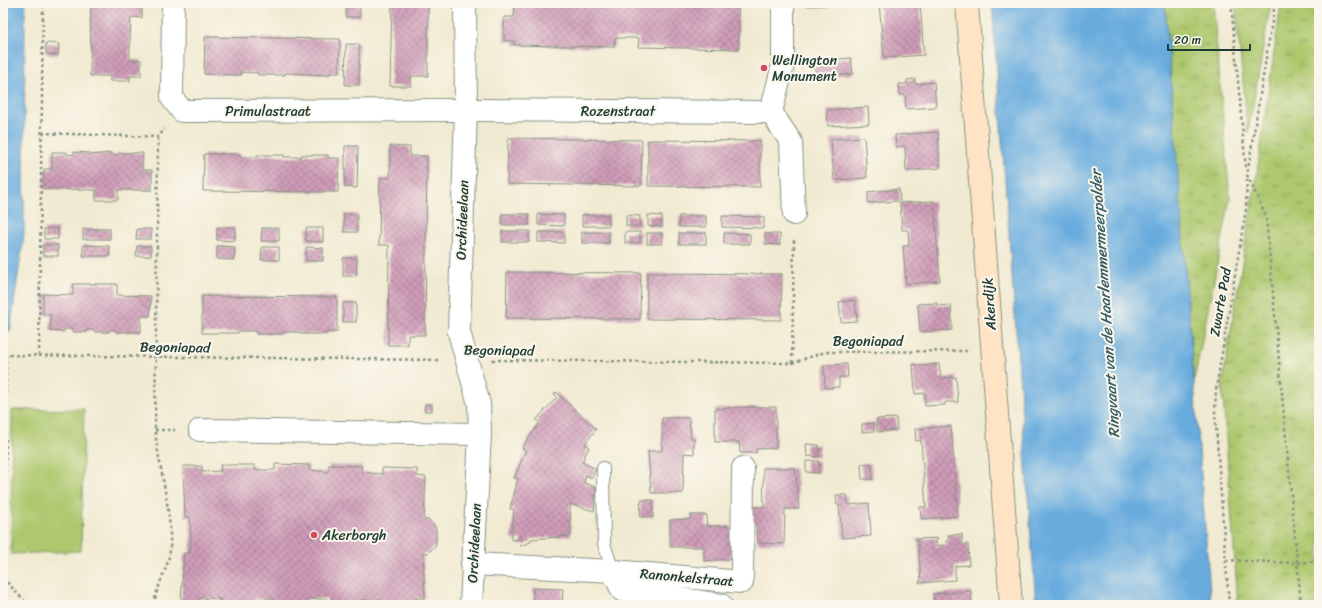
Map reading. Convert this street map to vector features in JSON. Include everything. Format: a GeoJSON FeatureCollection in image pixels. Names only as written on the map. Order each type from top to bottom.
{"type":"FeatureCollection","features":[{"type":"Feature","properties":{"kind":"street"},"geometry":{"type":"LineString","coordinates":[[173,3],[172,98],[182,111]]}},
{"type":"Feature","properties":{"kind":"street","name":"Orchideelaan"},"geometry":{"type":"LineString","coordinates":[[465,3],[466,110],[459,332],[479,404],[480,434],[471,605]]}},
{"type":"Feature","properties":{"kind":"street"},"geometry":{"type":"LineString","coordinates":[[783,3],[783,65],[771,112],[791,142],[794,214]]}},
{"type":"Feature","properties":{"kind":"street","name":"Akerdijk"},"geometry":{"type":"LineString","coordinates":[[967,3],[1011,605]]}},
{"type":"Feature","properties":{"kind":"street","name":"Primulastraat"},"geometry":{"type":"LineString","coordinates":[[182,111],[466,110]]}},
{"type":"Feature","properties":{"kind":"street","name":"Rozenstraat"},"geometry":{"type":"LineString","coordinates":[[466,110],[771,112]]}},
{"type":"Feature","properties":{"kind":"street"},"geometry":{"type":"LineString","coordinates":[[200,430],[480,434]]}},
{"type":"Feature","properties":{"kind":"street","name":"Ranonkelstraat"},"geometry":{"type":"LineString","coordinates":[[472,564],[613,571],[742,582],[743,468]]}},
{"type":"Feature","properties":{"kind":"street","name":"Ranonkelstraat"},"geometry":{"type":"LineString","coordinates":[[613,571],[622,590],[721,605]]}},
{"type":"Feature","properties":{"kind":"lane","name":"Ranonkelstraat"},"geometry":{"type":"LineString","coordinates":[[603,468],[604,544],[613,571]]}},
{"type":"Feature","properties":{"kind":"path"},"geometry":{"type":"LineString","coordinates":[[39,356],[43,3]]}},
{"type":"Feature","properties":{"kind":"path","name":"Zwarte Pad"},"geometry":{"type":"LineString","coordinates":[[1229,605],[1215,413],[1216,389],[1246,209],[1247,175],[1231,3]]}},
{"type":"Feature","properties":{"kind":"path"},"geometry":{"type":"LineString","coordinates":[[1275,3],[1247,175],[1266,216],[1301,605]]}},
{"type":"Feature","properties":{"kind":"path"},"geometry":{"type":"LineString","coordinates":[[154,605],[170,550],[169,509],[158,455],[156,430],[155,357],[158,137],[182,111]]}},
{"type":"Feature","properties":{"kind":"path"},"geometry":{"type":"LineString","coordinates":[[42,134],[158,137]]}},
{"type":"Feature","properties":{"kind":"path"},"geometry":{"type":"LineString","coordinates":[[792,363],[794,214]]}},
{"type":"Feature","properties":{"kind":"path","name":"Begoniapad"},"geometry":{"type":"LineString","coordinates":[[4,355],[792,363],[825,352],[968,351],[992,348]]}},
{"type":"Feature","properties":{"kind":"path"},"geometry":{"type":"LineString","coordinates":[[4,355],[5,580],[28,605]]}},
{"type":"Feature","properties":{"kind":"path"},"geometry":{"type":"LineString","coordinates":[[1226,560],[1297,563],[1319,561]]}},
{"type":"Feature","properties":{"kind":"green space"},"geometry":{"type":"Polygon","coordinates":[[[1165,3],[1213,3],[1230,199],[1193,386],[1165,3]]]}},
{"type":"Feature","properties":{"kind":"green space"},"geometry":{"type":"Polygon","coordinates":[[[1235,3],[1271,3],[1248,133],[1235,3]]]}},
{"type":"Feature","properties":{"kind":"green space"},"geometry":{"type":"Polygon","coordinates":[[[1281,3],[1319,3],[1319,605],[1238,605],[1222,384],[1257,173],[1281,3]]]}},
{"type":"Feature","properties":{"kind":"green space"},"geometry":{"type":"Polygon","coordinates":[[[84,409],[81,551],[11,554],[12,410],[84,409]]]}},
{"type":"Feature","properties":{"kind":"water"},"geometry":{"type":"Polygon","coordinates":[[[3,3],[25,3],[24,235],[10,331],[3,331],[3,3]]]}},
{"type":"Feature","properties":{"kind":"water","name":"Ringvaart van de Haarlemmermeerpolder"},"geometry":{"type":"Polygon","coordinates":[[[992,3],[1165,3],[1211,605],[1036,605],[992,3]]]}},
{"type":"Feature","properties":{"kind":"building"},"geometry":{"type":"Polygon","coordinates":[[[91,3],[142,3],[142,18],[131,17],[130,39],[130,60],[141,60],[141,76],[130,76],[130,81],[110,81],[110,76],[90,76],[91,3]]]}},
{"type":"Feature","properties":{"kind":"building"},"geometry":{"type":"Polygon","coordinates":[[[346,3],[360,3],[360,17],[346,17],[346,3]]]}},
{"type":"Feature","properties":{"kind":"building"},"geometry":{"type":"Polygon","coordinates":[[[392,3],[428,3],[428,76],[411,76],[411,86],[390,86],[392,3]]]}},
{"type":"Feature","properties":{"kind":"building"},"geometry":{"type":"Polygon","coordinates":[[[515,3],[564,3],[564,6],[579,6],[579,3],[599,3],[599,7],[627,7],[627,3],[641,3],[641,7],[654,7],[654,3],[738,3],[739,49],[638,47],[639,38],[615,38],[614,47],[514,45],[514,41],[504,41],[504,17],[514,17],[515,3]]]}},
{"type":"Feature","properties":{"kind":"building"},"geometry":{"type":"Polygon","coordinates":[[[803,3],[837,3],[837,5],[804,6],[803,3]]]}},
{"type":"Feature","properties":{"kind":"building"},"geometry":{"type":"Polygon","coordinates":[[[879,3],[920,3],[924,55],[884,58],[879,3]]]}},
{"type":"Feature","properties":{"kind":"building"},"geometry":{"type":"Polygon","coordinates":[[[205,37],[340,39],[339,73],[330,73],[329,75],[285,73],[285,75],[258,75],[258,73],[241,72],[241,75],[204,74],[205,37]]]}},
{"type":"Feature","properties":{"kind":"building"},"geometry":{"type":"Polygon","coordinates":[[[46,43],[59,44],[58,55],[46,54],[46,43]]]}},
{"type":"Feature","properties":{"kind":"building"},"geometry":{"type":"Polygon","coordinates":[[[346,44],[359,44],[359,85],[345,85],[346,44]]]}},
{"type":"Feature","properties":{"kind":"building"},"geometry":{"type":"Polygon","coordinates":[[[851,58],[853,74],[816,77],[814,61],[851,58]]]}},
{"type":"Feature","properties":{"kind":"building"},"geometry":{"type":"Polygon","coordinates":[[[915,79],[915,84],[934,82],[936,107],[906,109],[905,95],[900,95],[899,84],[907,84],[907,80],[915,79]]]}},
{"type":"Feature","properties":{"kind":"building"},"geometry":{"type":"Polygon","coordinates":[[[868,107],[869,124],[828,126],[827,110],[868,107]]]}},
{"type":"Feature","properties":{"kind":"building"},"geometry":{"type":"Polygon","coordinates":[[[938,132],[940,168],[906,171],[905,146],[896,147],[895,135],[938,132]]]}},
{"type":"Feature","properties":{"kind":"building"},"geometry":{"type":"Polygon","coordinates":[[[864,137],[867,178],[834,180],[831,139],[864,137]]]}},
{"type":"Feature","properties":{"kind":"building"},"geometry":{"type":"Polygon","coordinates":[[[508,138],[642,140],[641,186],[507,184],[508,138]]]}},
{"type":"Feature","properties":{"kind":"building"},"geometry":{"type":"Polygon","coordinates":[[[648,140],[760,141],[760,187],[648,186],[648,140]]]}},
{"type":"Feature","properties":{"kind":"building"},"geometry":{"type":"Polygon","coordinates":[[[345,146],[358,146],[357,188],[345,187],[345,146]]]}},
{"type":"Feature","properties":{"kind":"building"},"geometry":{"type":"Polygon","coordinates":[[[390,146],[410,147],[410,156],[427,156],[425,335],[408,335],[408,345],[388,345],[389,245],[379,245],[380,178],[390,178],[390,146]]]}},
{"type":"Feature","properties":{"kind":"building"},"geometry":{"type":"Polygon","coordinates":[[[52,152],[67,152],[67,155],[74,154],[74,152],[89,153],[89,155],[143,153],[142,170],[152,170],[152,190],[118,190],[118,200],[96,200],[96,190],[44,189],[44,169],[52,169],[52,152]]]}},
{"type":"Feature","properties":{"kind":"building"},"geometry":{"type":"Polygon","coordinates":[[[204,154],[240,154],[240,157],[257,157],[257,155],[284,155],[284,157],[301,157],[301,155],[328,155],[328,158],[339,158],[338,192],[203,191],[204,154]]]}},
{"type":"Feature","properties":{"kind":"building"},"geometry":{"type":"Polygon","coordinates":[[[899,189],[900,201],[868,203],[868,192],[899,189]]]}},
{"type":"Feature","properties":{"kind":"building"},"geometry":{"type":"Polygon","coordinates":[[[934,201],[940,281],[906,284],[903,246],[909,246],[908,230],[902,230],[900,203],[934,201]]]}},
{"type":"Feature","properties":{"kind":"building"},"geometry":{"type":"Polygon","coordinates":[[[344,214],[357,214],[357,232],[344,232],[344,214]]]}},
{"type":"Feature","properties":{"kind":"building"},"geometry":{"type":"Polygon","coordinates":[[[502,214],[529,214],[529,225],[502,225],[502,214]]]}},
{"type":"Feature","properties":{"kind":"building"},"geometry":{"type":"Polygon","coordinates":[[[538,214],[564,215],[564,226],[538,225],[538,214]]]}},
{"type":"Feature","properties":{"kind":"building"},"geometry":{"type":"Polygon","coordinates":[[[582,215],[609,215],[609,226],[582,226],[582,215]]]}},
{"type":"Feature","properties":{"kind":"building"},"geometry":{"type":"Polygon","coordinates":[[[626,215],[640,216],[640,226],[626,226],[626,215]]]}},
{"type":"Feature","properties":{"kind":"building"},"geometry":{"type":"Polygon","coordinates":[[[648,215],[662,216],[662,227],[648,226],[648,215]]]}},
{"type":"Feature","properties":{"kind":"building"},"geometry":{"type":"Polygon","coordinates":[[[679,216],[706,216],[706,227],[679,227],[679,216]]]}},
{"type":"Feature","properties":{"kind":"building"},"geometry":{"type":"Polygon","coordinates":[[[722,216],[764,217],[764,228],[722,227],[722,216]]]}},
{"type":"Feature","properties":{"kind":"building"},"geometry":{"type":"Polygon","coordinates":[[[217,227],[235,227],[235,241],[217,240],[217,227]]]}},
{"type":"Feature","properties":{"kind":"building"},"geometry":{"type":"Polygon","coordinates":[[[58,228],[58,239],[44,239],[44,229],[58,228]]]}},
{"type":"Feature","properties":{"kind":"building"},"geometry":{"type":"Polygon","coordinates":[[[262,228],[279,228],[279,241],[261,241],[262,228]]]}},
{"type":"Feature","properties":{"kind":"building"},"geometry":{"type":"Polygon","coordinates":[[[306,228],[323,228],[323,242],[306,241],[306,228]]]}},
{"type":"Feature","properties":{"kind":"building"},"geometry":{"type":"Polygon","coordinates":[[[83,229],[110,229],[110,239],[83,239],[83,229]]]}},
{"type":"Feature","properties":{"kind":"building"},"geometry":{"type":"Polygon","coordinates":[[[137,229],[151,229],[151,239],[136,239],[137,229]]]}},
{"type":"Feature","properties":{"kind":"building"},"geometry":{"type":"Polygon","coordinates":[[[502,231],[529,231],[529,242],[502,242],[502,231]]]}},
{"type":"Feature","properties":{"kind":"building"},"geometry":{"type":"Polygon","coordinates":[[[538,232],[564,232],[564,243],[538,242],[538,232]]]}},
{"type":"Feature","properties":{"kind":"building"},"geometry":{"type":"Polygon","coordinates":[[[582,232],[609,232],[609,243],[582,243],[582,232]]]}},
{"type":"Feature","properties":{"kind":"building"},"geometry":{"type":"Polygon","coordinates":[[[625,232],[640,232],[640,243],[625,243],[625,232]]]}},
{"type":"Feature","properties":{"kind":"building"},"geometry":{"type":"Polygon","coordinates":[[[647,233],[662,233],[662,244],[647,244],[647,233]]]}},
{"type":"Feature","properties":{"kind":"building"},"geometry":{"type":"Polygon","coordinates":[[[679,233],[706,233],[706,244],[679,244],[679,233]]]}},
{"type":"Feature","properties":{"kind":"building"},"geometry":{"type":"Polygon","coordinates":[[[724,233],[750,234],[750,244],[724,244],[724,233]]]}},
{"type":"Feature","properties":{"kind":"building"},"geometry":{"type":"Polygon","coordinates":[[[765,234],[780,234],[780,245],[765,244],[765,234]]]}},
{"type":"Feature","properties":{"kind":"building"},"geometry":{"type":"Polygon","coordinates":[[[43,245],[58,245],[58,256],[43,256],[43,245]]]}},
{"type":"Feature","properties":{"kind":"building"},"geometry":{"type":"Polygon","coordinates":[[[83,245],[109,246],[110,256],[83,256],[83,245]]]}},
{"type":"Feature","properties":{"kind":"building"},"geometry":{"type":"Polygon","coordinates":[[[137,246],[151,246],[151,256],[136,256],[137,246]]]}},
{"type":"Feature","properties":{"kind":"building"},"geometry":{"type":"Polygon","coordinates":[[[217,246],[235,247],[234,260],[217,259],[217,246]]]}},
{"type":"Feature","properties":{"kind":"building"},"geometry":{"type":"Polygon","coordinates":[[[262,247],[279,247],[279,260],[261,260],[262,247]]]}},
{"type":"Feature","properties":{"kind":"building"},"geometry":{"type":"Polygon","coordinates":[[[306,247],[323,248],[323,261],[306,261],[306,247]]]}},
{"type":"Feature","properties":{"kind":"building"},"geometry":{"type":"Polygon","coordinates":[[[343,258],[357,258],[356,276],[343,276],[343,258]]]}},
{"type":"Feature","properties":{"kind":"building"},"geometry":{"type":"Polygon","coordinates":[[[507,272],[641,273],[640,319],[506,318],[507,272]]]}},
{"type":"Feature","properties":{"kind":"building"},"geometry":{"type":"Polygon","coordinates":[[[647,273],[782,274],[781,320],[647,319],[647,273]]]}},
{"type":"Feature","properties":{"kind":"building"},"geometry":{"type":"Polygon","coordinates":[[[73,284],[117,284],[117,295],[151,296],[150,316],[141,316],[141,332],[116,332],[116,330],[109,330],[109,332],[95,332],[94,330],[87,330],[87,332],[72,332],[72,329],[64,329],[64,332],[50,331],[51,315],[43,315],[43,294],[73,295],[73,284]]]}},
{"type":"Feature","properties":{"kind":"building"},"geometry":{"type":"Polygon","coordinates":[[[202,296],[337,297],[337,332],[327,332],[327,334],[300,334],[300,332],[283,332],[283,334],[256,334],[256,331],[238,331],[238,333],[202,333],[202,296]]]}},
{"type":"Feature","properties":{"kind":"building"},"geometry":{"type":"Polygon","coordinates":[[[855,300],[857,321],[841,322],[839,302],[855,300]]]}},
{"type":"Feature","properties":{"kind":"building"},"geometry":{"type":"Polygon","coordinates":[[[343,303],[356,303],[356,322],[343,322],[343,303]]]}},
{"type":"Feature","properties":{"kind":"building"},"geometry":{"type":"Polygon","coordinates":[[[937,303],[937,306],[951,305],[952,330],[920,332],[918,304],[937,303]]]}},
{"type":"Feature","properties":{"kind":"building"},"geometry":{"type":"Polygon","coordinates":[[[847,364],[848,377],[839,377],[839,387],[825,388],[824,365],[847,364]]]}},
{"type":"Feature","properties":{"kind":"building"},"geometry":{"type":"Polygon","coordinates":[[[913,364],[921,366],[939,364],[941,378],[956,377],[958,402],[945,402],[945,405],[925,406],[925,393],[915,394],[913,364]]]}},
{"type":"Feature","properties":{"kind":"building"},"geometry":{"type":"Polygon","coordinates":[[[556,392],[596,429],[585,444],[589,447],[582,462],[596,469],[592,478],[586,475],[584,483],[596,487],[594,511],[570,504],[571,536],[531,539],[531,542],[520,546],[521,539],[511,540],[514,509],[510,509],[518,479],[514,478],[526,450],[522,448],[540,422],[536,420],[557,397],[554,394],[556,392]]]}},
{"type":"Feature","properties":{"kind":"building"},"geometry":{"type":"Polygon","coordinates":[[[425,404],[432,404],[432,411],[424,411],[425,404]]]}},
{"type":"Feature","properties":{"kind":"building"},"geometry":{"type":"Polygon","coordinates":[[[776,407],[776,448],[756,449],[756,453],[740,453],[739,442],[715,442],[715,409],[776,407]]]}},
{"type":"Feature","properties":{"kind":"building"},"geometry":{"type":"Polygon","coordinates":[[[662,418],[689,418],[691,438],[694,438],[694,454],[684,453],[683,493],[651,493],[648,451],[662,451],[662,418]]]}},
{"type":"Feature","properties":{"kind":"building"},"geometry":{"type":"Polygon","coordinates":[[[896,418],[897,430],[877,432],[876,419],[896,418]]]}},
{"type":"Feature","properties":{"kind":"building"},"geometry":{"type":"Polygon","coordinates":[[[874,423],[874,431],[862,432],[862,424],[874,423]]]}},
{"type":"Feature","properties":{"kind":"building"},"geometry":{"type":"Polygon","coordinates":[[[951,426],[958,516],[921,519],[920,507],[926,507],[921,440],[916,441],[915,429],[951,426]]]}},
{"type":"Feature","properties":{"kind":"building"},"geometry":{"type":"Polygon","coordinates":[[[806,444],[819,445],[819,457],[807,456],[806,444]]]}},
{"type":"Feature","properties":{"kind":"building"},"geometry":{"type":"Polygon","coordinates":[[[806,461],[819,461],[819,473],[806,472],[806,461]]]}},
{"type":"Feature","properties":{"kind":"building"},"geometry":{"type":"Polygon","coordinates":[[[871,463],[873,479],[862,479],[861,464],[871,463]]]}},
{"type":"Feature","properties":{"kind":"building","name":"Akerborgh"},"geometry":{"type":"Polygon","coordinates":[[[275,464],[309,465],[309,470],[328,472],[329,465],[362,466],[361,472],[382,474],[382,468],[417,469],[417,476],[426,477],[424,520],[429,520],[436,528],[436,545],[428,553],[423,553],[425,598],[416,598],[416,604],[406,605],[380,605],[380,599],[362,600],[362,605],[327,605],[327,599],[307,599],[308,605],[274,605],[274,599],[254,599],[253,605],[220,604],[220,599],[200,598],[199,603],[181,601],[184,553],[190,553],[191,540],[190,517],[185,517],[183,466],[202,466],[202,472],[221,471],[220,465],[255,465],[255,470],[275,470],[275,464]]]}},
{"type":"Feature","properties":{"kind":"building"},"geometry":{"type":"Polygon","coordinates":[[[763,468],[795,468],[799,509],[785,509],[784,544],[758,543],[756,523],[752,523],[753,507],[764,507],[763,468]]]}},
{"type":"Feature","properties":{"kind":"building"},"geometry":{"type":"Polygon","coordinates":[[[836,495],[847,495],[848,505],[869,503],[871,536],[842,538],[839,505],[837,505],[836,495]]]}},
{"type":"Feature","properties":{"kind":"building"},"geometry":{"type":"Polygon","coordinates":[[[641,500],[653,500],[653,517],[640,517],[641,500]]]}},
{"type":"Feature","properties":{"kind":"building"},"geometry":{"type":"Polygon","coordinates":[[[691,515],[707,515],[706,526],[731,526],[731,559],[704,561],[704,547],[670,547],[670,520],[691,519],[691,515]]]}},
{"type":"Feature","properties":{"kind":"building"},"geometry":{"type":"Polygon","coordinates":[[[962,534],[962,544],[968,544],[969,565],[955,566],[955,580],[919,583],[919,581],[921,581],[918,541],[916,541],[916,539],[938,538],[936,540],[936,546],[946,545],[946,541],[949,540],[948,535],[962,534]]]}},
{"type":"Feature","properties":{"kind":"building"},"geometry":{"type":"Polygon","coordinates":[[[533,588],[563,589],[562,605],[533,605],[533,588]]]}},
{"type":"Feature","properties":{"kind":"building"},"geometry":{"type":"Polygon","coordinates":[[[971,591],[972,605],[934,605],[933,594],[971,591]]]}},
{"type":"Feature","properties":{"kind":"place","name":"Wellington Monument"},"geometry":{"type":"Point","coordinates":[764,68]}},
{"type":"Feature","properties":{"kind":"place","name":"Akerborgh"},"geometry":{"type":"Point","coordinates":[314,535]}}]}
